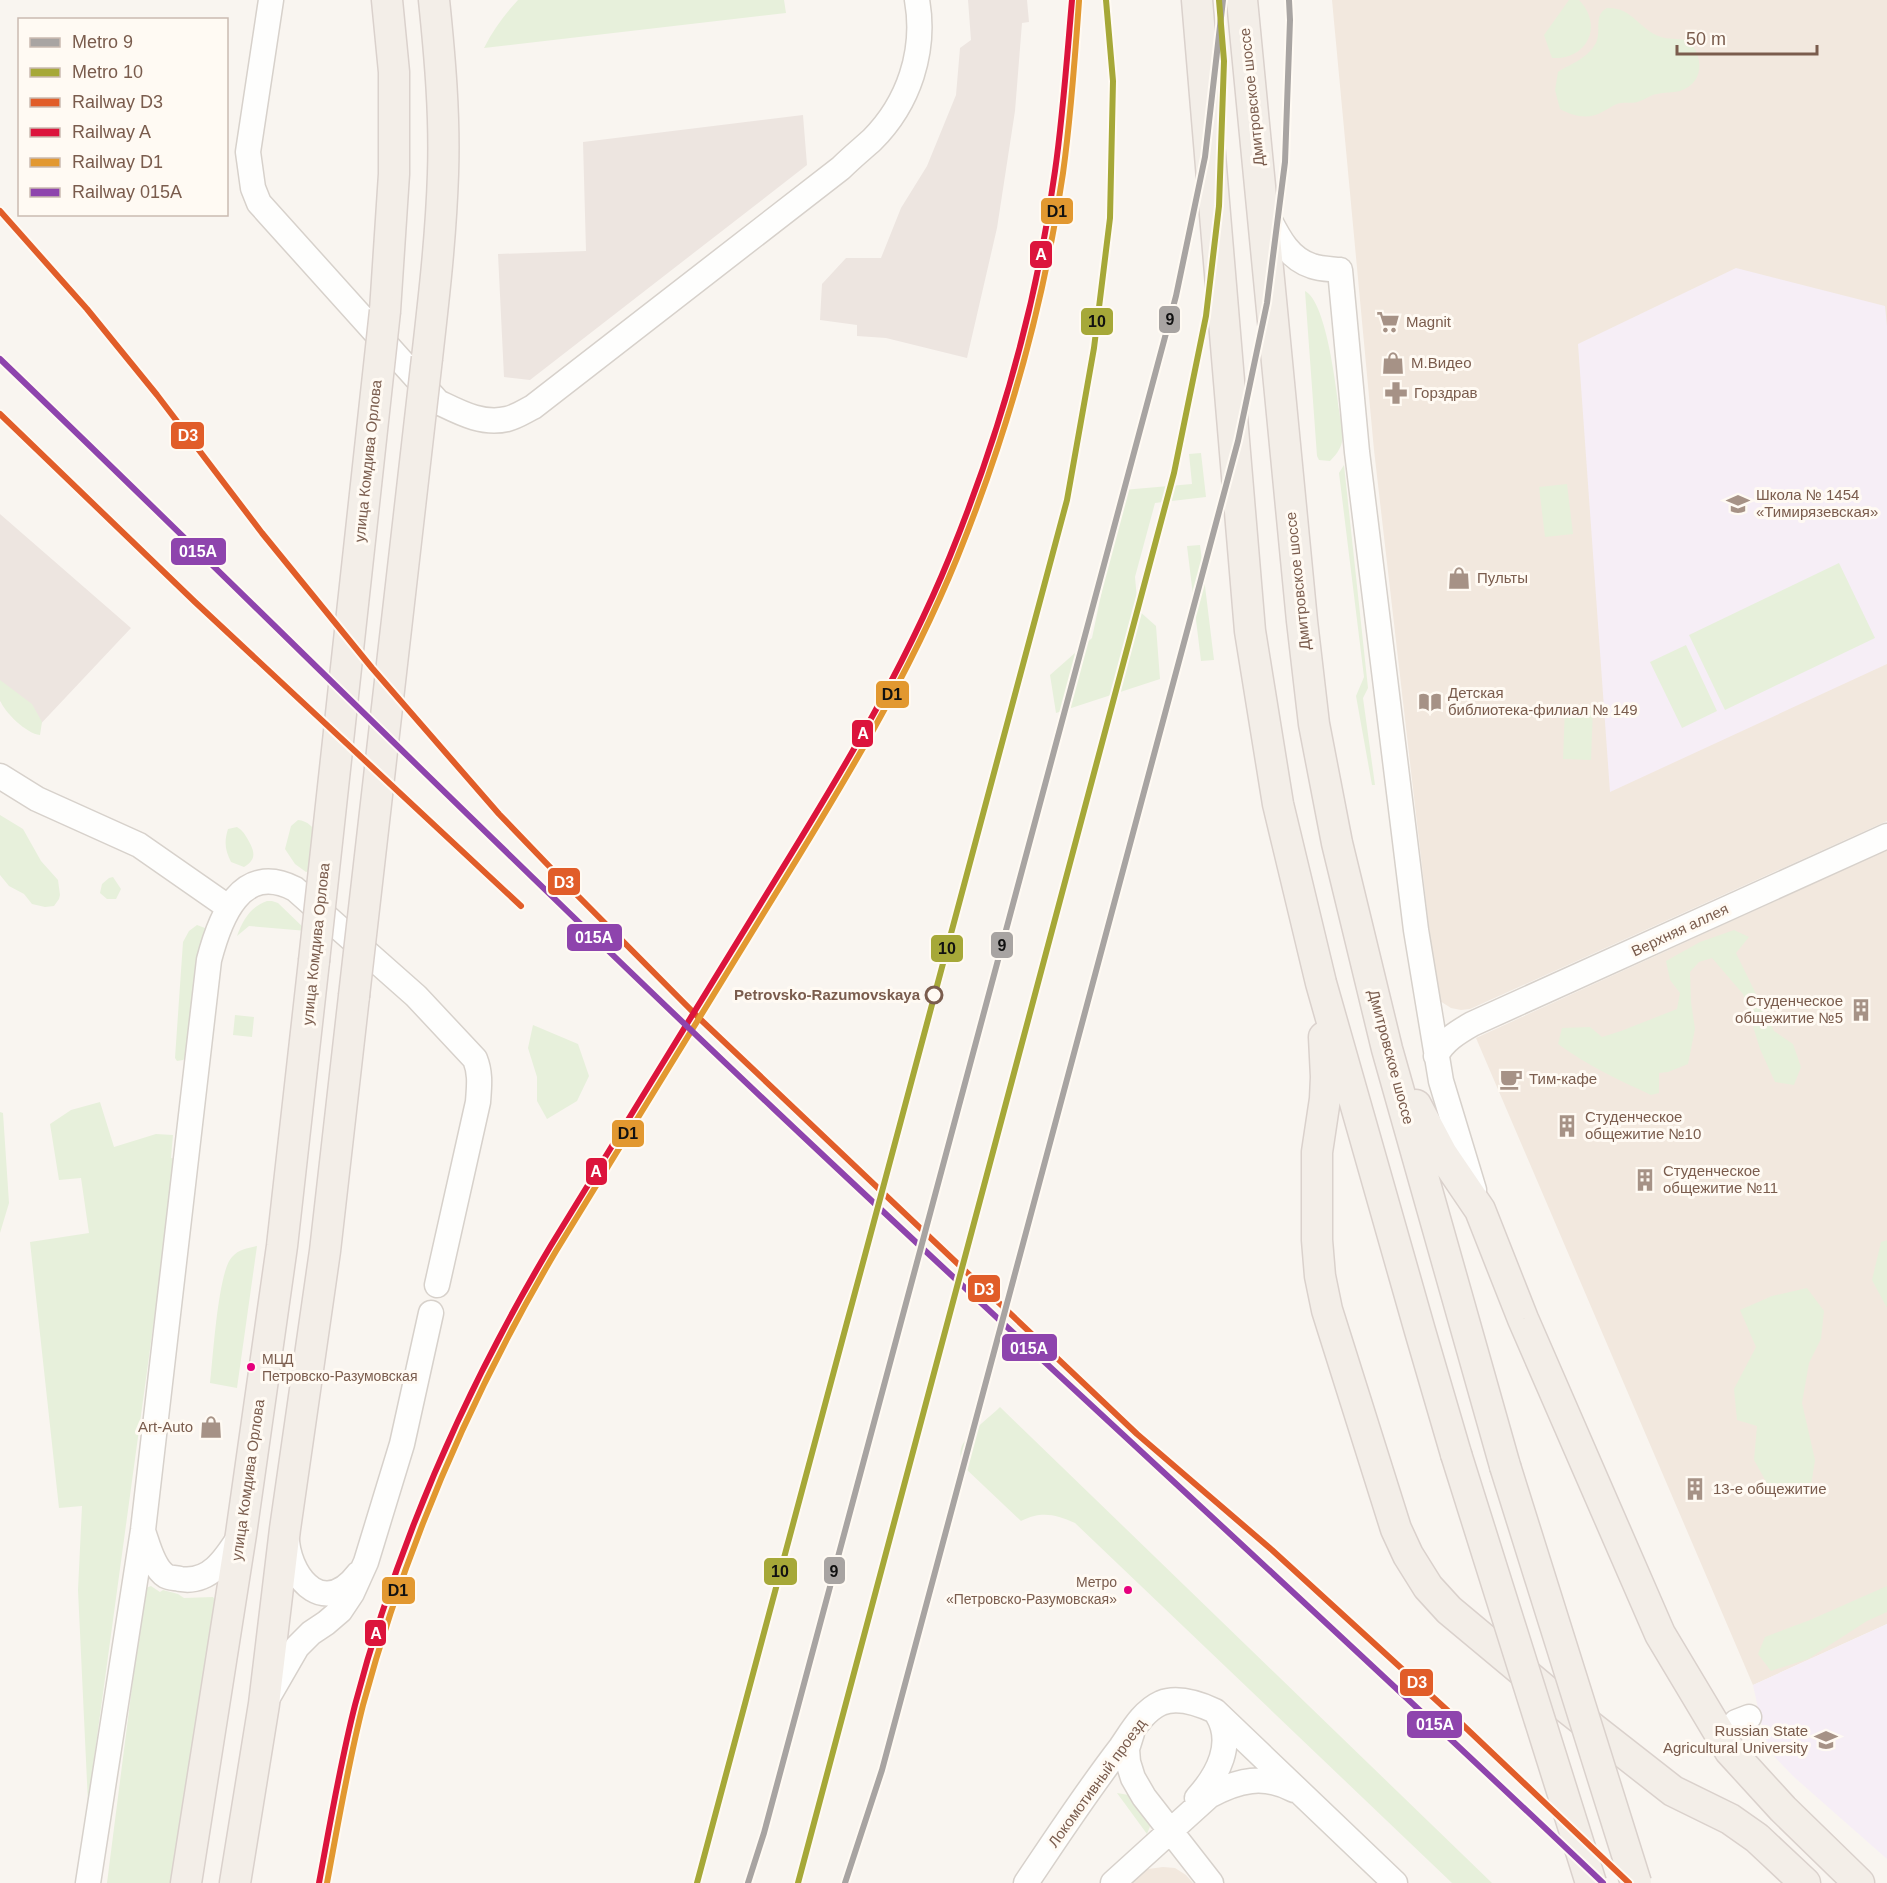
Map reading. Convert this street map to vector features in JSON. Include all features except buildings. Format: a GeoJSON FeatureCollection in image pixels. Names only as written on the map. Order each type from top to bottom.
{"type":"FeatureCollection","features":[{"type":"Feature","properties":{"kind":"main road","name":"улица Комдива Орлова"},"geometry":{"type":"LineString","coordinates":[[186,1883],[241,1534],[282,1246],[385,311],[394,174],[394,72],[387,0]]}},
{"type":"Feature","properties":{"kind":"main road"},"geometry":{"type":"LineString","coordinates":[[235,1883],[264,1704],[285,1529],[325,1251],[435,288],[443,174],[441,66],[434,0]]}},
{"type":"Feature","properties":{"kind":"main road"},"geometry":{"type":"LineString","coordinates":[[1197,0],[1250,631],[1278,804],[1321,983],[1419,1331],[1591,1883]]}},
{"type":"Feature","properties":{"kind":"main road","name":"Дмитровское шоссе"},"geometry":{"type":"LineString","coordinates":[[1242,0],[1302,621],[1314,724],[1337,843],[1387,1049],[1505,1466],[1636,1883]]}},
{"type":"Feature","properties":{"kind":"main road"},"geometry":{"type":"LineString","coordinates":[[1321,983],[1326,1077],[1317,1152],[1317,1240],[1320,1276],[1328,1310],[1396,1529],[1408,1555],[1428,1587],[1449,1610],[1558,1701],[1673,1791],[1730,1819],[1757,1838],[1805,1883]]}},
{"type":"Feature","properties":{"kind":"main road"},"geometry":{"type":"LineString","coordinates":[[1387,1049],[1442,1154],[1480,1210],[1523,1319],[1660,1634],[1731,1751],[1783,1809],[1859,1883]]}},
{"type":"Feature","properties":{"kind":"street"},"geometry":{"type":"LineString","coordinates":[[271,0],[248,153],[253,188],[260,203],[438,402],[476,418],[493,420],[508,419],[533,407],[841,168],[873,139],[891,117],[907,88],[917,59],[920,30],[917,0]]}},
{"type":"Feature","properties":{"kind":"street"},"geometry":{"type":"LineString","coordinates":[[1262,207],[1282,245],[1300,261],[1313,267],[1340,270],[1357,452],[1415,919],[1440,1082],[1480,1210]]}},
{"type":"Feature","properties":{"kind":"street"},"geometry":{"type":"LineString","coordinates":[[0,776],[37,799],[139,845],[228,907]]}},
{"type":"Feature","properties":{"kind":"street","name":"Верхняя аллея"},"geometry":{"type":"LineString","coordinates":[[1436,1056],[1447,1041],[1472,1024],[1887,836]]}},
{"type":"Feature","properties":{"kind":"street"},"geometry":{"type":"LineString","coordinates":[[89,1873],[142,1530],[209,960],[215,935],[228,907],[240,893],[252,885],[265,881],[276,881],[295,889],[416,996],[475,1059],[479,1068],[480,1081],[478,1102],[437,1285]]}},
{"type":"Feature","properties":{"kind":"street","name":"Верхняя аллея"},"geometry":{"type":"LineString","coordinates":[[1430,1017],[1454,1026],[1472,1024]]}},
{"type":"Feature","properties":{"kind":"street"},"geometry":{"type":"LineString","coordinates":[[264,1704],[297,1647],[340,1611],[352,1593],[366,1562],[402,1444],[431,1313]]}},
{"type":"Feature","properties":{"kind":"street"},"geometry":{"type":"LineString","coordinates":[[285,1529],[288,1552],[296,1573],[306,1586],[320,1593],[336,1592],[349,1585],[366,1562]]}},
{"type":"Feature","properties":{"kind":"street"},"geometry":{"type":"LineString","coordinates":[[142,1530],[157,1566],[167,1576],[187,1580],[209,1575],[224,1561],[241,1534]]}},
{"type":"Feature","properties":{"kind":"street","name":"Локомотивный проезд"},"geometry":{"type":"LineString","coordinates":[[1026,1883],[1093,1783],[1144,1715],[1162,1703],[1188,1702],[1215,1711],[1395,1883]]}},
{"type":"Feature","properties":{"kind":"street"},"geometry":{"type":"LineString","coordinates":[[1171,1830],[1208,1785],[1220,1764],[1226,1737],[1223,1723],[1215,1711]]}},
{"type":"Feature","properties":{"kind":"street"},"geometry":{"type":"LineString","coordinates":[[1133,1730],[1127,1749],[1132,1778],[1144,1797],[1211,1883]]}},
{"type":"Feature","properties":{"kind":"street"},"geometry":{"type":"LineString","coordinates":[[1113,1883],[1209,1796],[1237,1783],[1256,1780],[1273,1782],[1287,1786],[1304,1796]]}},
{"type":"Feature","properties":{"kind":"shaded area"},"geometry":{"type":"Polygon","coordinates":[[[968,0],[1027,0],[1029,22],[1022,23],[1015,111],[997,228],[967,358],[886,338],[857,336],[857,325],[820,320],[822,284],[846,258],[881,258],[901,208],[927,166],[956,95],[960,48],[971,40],[968,0]]]}},
{"type":"Feature","properties":{"kind":"shaded area"},"geometry":{"type":"Polygon","coordinates":[[[1332,0],[1887,0],[1887,821],[1470,1009],[1451,1008],[1440,1001],[1436,988],[1374,450],[1332,0]]]}},
{"type":"Feature","properties":{"kind":"shaded area"},"geometry":{"type":"Polygon","coordinates":[[[803,115],[807,165],[530,380],[504,377],[498,254],[586,251],[583,142],[803,115]]]}},
{"type":"Feature","properties":{"kind":"shaded area","name":"Школа № 1454 «Тимирязевская»"},"geometry":{"type":"Polygon","coordinates":[[[1736,268],[1885,306],[1887,326],[1887,664],[1610,792],[1578,344],[1736,268]]]}},
{"type":"Feature","properties":{"kind":"shaded area"},"geometry":{"type":"Polygon","coordinates":[[[0,514],[131,628],[34,731],[0,701],[0,514]]]}},
{"type":"Feature","properties":{"kind":"shaded area"},"geometry":{"type":"Polygon","coordinates":[[[1887,850],[1887,1624],[1753,1685],[1476,1038],[1887,850]]]}},
{"type":"Feature","properties":{"kind":"shaded area","name":"Russian State Agricultural University"},"geometry":{"type":"Polygon","coordinates":[[[1887,1624],[1887,1859],[1794,1777],[1767,1749],[1753,1685],[1887,1624]]]}},
{"type":"Feature","properties":{"kind":"shaded area"},"geometry":{"type":"Polygon","coordinates":[[[1175,1868],[1193,1883],[1128,1883],[1148,1869],[1175,1868]]]}},
{"type":"Feature","properties":{"kind":"green space"},"geometry":{"type":"Polygon","coordinates":[[[518,0],[784,0],[786,13],[484,48],[499,23],[518,0]]]}},
{"type":"Feature","properties":{"kind":"green space"},"geometry":{"type":"Polygon","coordinates":[[[1569,0],[1579,0],[1590,20],[1591,30],[1583,47],[1564,57],[1552,58],[1544,35],[1569,0]]]}},
{"type":"Feature","properties":{"kind":"green space"},"geometry":{"type":"Polygon","coordinates":[[[1607,8],[1623,11],[1653,34],[1690,41],[1699,62],[1698,76],[1694,82],[1680,91],[1614,105],[1593,116],[1577,116],[1560,109],[1555,90],[1558,72],[1584,57],[1596,43],[1600,15],[1607,8]]]}},
{"type":"Feature","properties":{"kind":"green space"},"geometry":{"type":"Polygon","coordinates":[[[1305,291],[1319,310],[1329,345],[1343,430],[1341,445],[1330,461],[1319,460],[1317,456],[1305,291]]]}},
{"type":"Feature","properties":{"kind":"green space"},"geometry":{"type":"Polygon","coordinates":[[[1201,453],[1206,497],[1155,503],[1135,577],[1138,610],[1156,626],[1160,679],[1056,713],[1050,675],[1092,638],[1123,490],[1192,484],[1189,454],[1201,453]]]}},
{"type":"Feature","properties":{"kind":"green space"},"geometry":{"type":"Polygon","coordinates":[[[1344,465],[1368,688],[1363,698],[1375,785],[1372,785],[1356,696],[1364,677],[1339,473],[1344,465]]]}},
{"type":"Feature","properties":{"kind":"green space"},"geometry":{"type":"Polygon","coordinates":[[[1567,484],[1573,534],[1545,537],[1539,487],[1567,484]]]}},
{"type":"Feature","properties":{"kind":"green space"},"geometry":{"type":"Polygon","coordinates":[[[1200,545],[1214,660],[1201,661],[1187,546],[1200,545]]]}},
{"type":"Feature","properties":{"kind":"green space"},"geometry":{"type":"Polygon","coordinates":[[[1839,563],[1875,638],[1725,710],[1689,635],[1839,563]]]}},
{"type":"Feature","properties":{"kind":"green space"},"geometry":{"type":"Polygon","coordinates":[[[1686,645],[1717,711],[1682,728],[1650,662],[1686,645]]]}},
{"type":"Feature","properties":{"kind":"green space"},"geometry":{"type":"Polygon","coordinates":[[[0,680],[32,704],[42,722],[40,735],[23,727],[2,705],[0,680]]]}},
{"type":"Feature","properties":{"kind":"green space"},"geometry":{"type":"Polygon","coordinates":[[[1565,707],[1593,708],[1591,760],[1563,759],[1565,707]]]}},
{"type":"Feature","properties":{"kind":"green space"},"geometry":{"type":"Polygon","coordinates":[[[0,815],[23,829],[41,861],[58,880],[60,895],[54,906],[45,907],[32,904],[24,894],[9,886],[0,875],[0,815]]]}},
{"type":"Feature","properties":{"kind":"green space"},"geometry":{"type":"Polygon","coordinates":[[[298,820],[310,825],[318,835],[314,870],[306,872],[295,864],[285,849],[291,826],[298,820]]]}},
{"type":"Feature","properties":{"kind":"green space"},"geometry":{"type":"Polygon","coordinates":[[[237,827],[242,830],[253,850],[251,861],[244,867],[231,862],[226,850],[228,829],[237,827]]]}},
{"type":"Feature","properties":{"kind":"green space"},"geometry":{"type":"Polygon","coordinates":[[[113,877],[121,889],[116,899],[107,899],[100,893],[102,884],[113,877]]]}},
{"type":"Feature","properties":{"kind":"green space"},"geometry":{"type":"Polygon","coordinates":[[[267,901],[278,903],[307,931],[249,926],[237,936],[248,915],[267,901]]]}},
{"type":"Feature","properties":{"kind":"green space"},"geometry":{"type":"Polygon","coordinates":[[[197,925],[205,928],[206,931],[188,1056],[177,1061],[175,1058],[183,942],[189,931],[197,925]]]}},
{"type":"Feature","properties":{"kind":"green space"},"geometry":{"type":"Polygon","coordinates":[[[1734,930],[1749,937],[1736,953],[1774,1031],[1793,1044],[1801,1067],[1794,1085],[1775,1082],[1760,1049],[1743,994],[1712,958],[1699,962],[1690,972],[1695,1029],[1688,1064],[1659,1073],[1659,1093],[1651,1095],[1626,1083],[1592,1066],[1558,1044],[1562,1028],[1590,1027],[1602,1037],[1677,1009],[1680,993],[1670,980],[1666,961],[1700,942],[1734,930]]]}},
{"type":"Feature","properties":{"kind":"green space"},"geometry":{"type":"Polygon","coordinates":[[[235,1015],[254,1017],[252,1037],[233,1035],[235,1015]]]}},
{"type":"Feature","properties":{"kind":"green space"},"geometry":{"type":"Polygon","coordinates":[[[533,1025],[578,1044],[589,1076],[577,1101],[547,1119],[537,1101],[537,1077],[528,1048],[533,1025]]]}},
{"type":"Feature","properties":{"kind":"green space"},"geometry":{"type":"Polygon","coordinates":[[[100,1102],[114,1147],[156,1134],[173,1135],[171,1158],[176,1159],[88,1803],[78,1590],[82,1506],[59,1508],[30,1242],[89,1233],[81,1178],[59,1180],[50,1124],[71,1110],[100,1102]]]}},
{"type":"Feature","properties":{"kind":"green space"},"geometry":{"type":"Polygon","coordinates":[[[0,1112],[3,1113],[9,1203],[0,1233],[0,1112]]]}},
{"type":"Feature","properties":{"kind":"green space"},"geometry":{"type":"Polygon","coordinates":[[[1887,1240],[1887,1308],[1872,1280],[1881,1242],[1887,1240]]]}},
{"type":"Feature","properties":{"kind":"green space"},"geometry":{"type":"Polygon","coordinates":[[[257,1246],[237,1388],[210,1383],[220,1297],[227,1265],[238,1252],[257,1246]]]}},
{"type":"Feature","properties":{"kind":"green space"},"geometry":{"type":"Polygon","coordinates":[[[1807,1288],[1824,1311],[1821,1339],[1809,1363],[1802,1403],[1815,1460],[1811,1486],[1791,1496],[1772,1492],[1754,1460],[1757,1426],[1737,1420],[1734,1389],[1756,1347],[1740,1310],[1772,1296],[1807,1288]]]}},
{"type":"Feature","properties":{"kind":"green space"},"geometry":{"type":"Polygon","coordinates":[[[1000,1407],[1492,1883],[1452,1883],[1075,1523],[1048,1515],[1035,1516],[1021,1521],[965,1468],[960,1454],[963,1444],[1000,1407]]]}},
{"type":"Feature","properties":{"kind":"green space"},"geometry":{"type":"Polygon","coordinates":[[[151,1586],[160,1592],[163,1590],[184,1598],[213,1597],[215,1600],[173,1883],[107,1883],[144,1593],[146,1588],[151,1586]]]}},
{"type":"Feature","properties":{"kind":"green space"},"geometry":{"type":"Polygon","coordinates":[[[1887,1586],[1887,1612],[1867,1621],[1808,1659],[1771,1671],[1758,1654],[1765,1637],[1887,1586]]]}},
{"type":"Feature","properties":{"kind":"green space"},"geometry":{"type":"Polygon","coordinates":[[[1117,1793],[1129,1795],[1151,1824],[1147,1834],[1117,1793]]]}},
{"type":"Feature","properties":{"kind":"metro line","name":"10"},"geometry":{"type":"LineString","coordinates":[[697,1883],[1067,500],[1094,348],[1110,218],[1113,81],[1106,0]]}},
{"type":"Feature","properties":{"kind":"metro line","name":"10"},"geometry":{"type":"LineString","coordinates":[[798,1883],[1174,473],[1206,316],[1219,206],[1224,61],[1219,0]]}},
{"type":"Feature","properties":{"kind":"metro line","name":"9"},"geometry":{"type":"LineString","coordinates":[[748,1883],[764,1833],[1176,296],[1205,157],[1223,0]]}},
{"type":"Feature","properties":{"kind":"metro line","name":"9"},"geometry":{"type":"LineString","coordinates":[[845,1883],[882,1770],[1238,441],[1267,303],[1285,162],[1289,0]]}},
{"type":"Feature","properties":{"kind":"rail line","name":"A"},"geometry":{"type":"LineString","coordinates":[[319,1883],[345,1749],[372,1645],[413,1527],[462,1412],[519,1301],[550,1247],[817,812],[865,729],[910,644],[950,556],[985,463],[1000,415],[1038,270],[1058,150],[1072,0]]}},
{"type":"Feature","properties":{"kind":"rail line","name":"D1"},"geometry":{"type":"LineString","coordinates":[[327,1883],[353,1749],[380,1646],[421,1529],[469,1415],[496,1359],[556,1251],[798,857],[872,732],[917,646],[957,558],[1008,417],[1045,271],[1066,152],[1079,1]]}},
{"type":"Feature","properties":{"kind":"rail line","name":"D3"},"geometry":{"type":"LineString","coordinates":[[0,211],[87,309],[157,395],[262,533],[372,668],[499,814],[573,891],[699,1018],[1137,1434],[1272,1550],[1447,1710],[1629,1883]]}},
{"type":"Feature","properties":{"kind":"rail line","name":"015А"},"geometry":{"type":"LineString","coordinates":[[0,359],[676,1016],[1603,1883]]}},
{"type":"Feature","properties":{"kind":"rail line","name":"D3"},"geometry":{"type":"LineString","coordinates":[[0,414],[195,602],[521,906]]}},
{"type":"Feature","properties":{"kind":"place","name":"Magnit"},"geometry":{"type":"Point","coordinates":[1388,322]}},
{"type":"Feature","properties":{"kind":"place","name":"М.Видео"},"geometry":{"type":"Point","coordinates":[1393,363]}},
{"type":"Feature","properties":{"kind":"place","name":"Горздрав"},"geometry":{"type":"Point","coordinates":[1396,393]}},
{"type":"Feature","properties":{"kind":"place","name":"Школа № 1454 «Тимирязевская»"},"geometry":{"type":"Point","coordinates":[1738,504]}},
{"type":"Feature","properties":{"kind":"place","name":"Пульты"},"geometry":{"type":"Point","coordinates":[1459,578]}},
{"type":"Feature","properties":{"kind":"place","name":"Детская библиотека-филиал № 149"},"geometry":{"type":"Point","coordinates":[1430,702]}},
{"type":"Feature","properties":{"kind":"place","name":"Petrovsko-Razumovskaya"},"geometry":{"type":"Point","coordinates":[934,995]}},
{"type":"Feature","properties":{"kind":"place","name":"Студенческое общежитие №5"},"geometry":{"type":"Point","coordinates":[1861,1010]}},
{"type":"Feature","properties":{"kind":"place","name":"Тим-кафе"},"geometry":{"type":"Point","coordinates":[1511,1079]}},
{"type":"Feature","properties":{"kind":"place","name":"Студенческое общежитие №10"},"geometry":{"type":"Point","coordinates":[1567,1126]}},
{"type":"Feature","properties":{"kind":"place","name":"Студенческое общежитие №11"},"geometry":{"type":"Point","coordinates":[1645,1180]}},
{"type":"Feature","properties":{"kind":"place","name":"МЦД Петровско-Разумовская"},"geometry":{"type":"Point","coordinates":[251,1367]}},
{"type":"Feature","properties":{"kind":"place","name":"Art-Auto"},"geometry":{"type":"Point","coordinates":[211,1427]}},
{"type":"Feature","properties":{"kind":"place","name":"13-е общежитие"},"geometry":{"type":"Point","coordinates":[1695,1489]}},
{"type":"Feature","properties":{"kind":"place","name":"Метро «Петровско-Разумовская»"},"geometry":{"type":"Point","coordinates":[1128,1590]}},
{"type":"Feature","properties":{"kind":"place","name":"Russian State Agricultural University"},"geometry":{"type":"Point","coordinates":[1826,1740]}}]}
